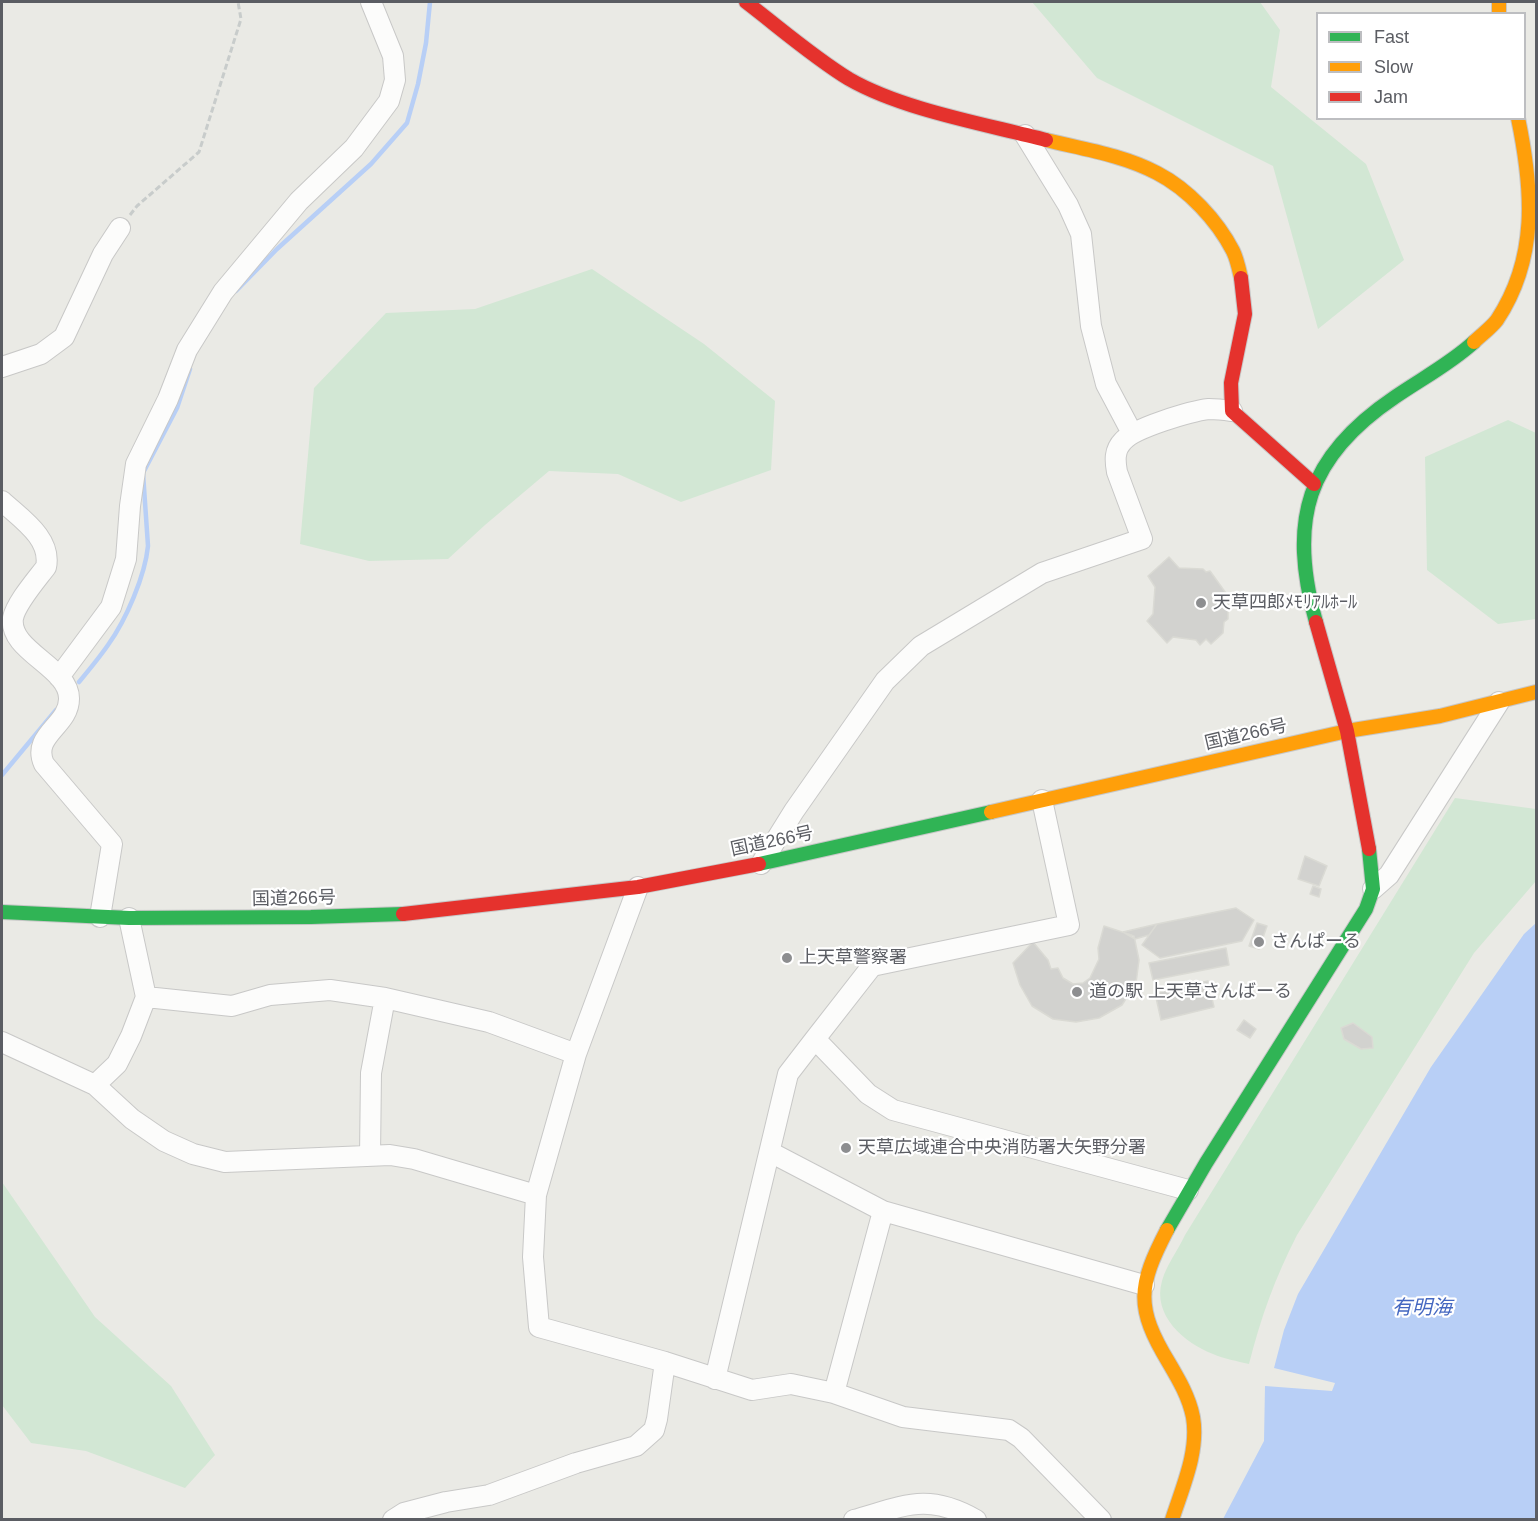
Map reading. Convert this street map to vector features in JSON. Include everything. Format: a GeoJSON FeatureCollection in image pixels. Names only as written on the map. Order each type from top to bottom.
{"type":"FeatureCollection","features":[{"type":"Feature","properties":{"kind":"main road"},"geometry":{"type":"LineString","coordinates":[[746,2],[850,79],[886,95],[929,110],[1118,158],[1157,173],[1188,195],[1214,222],[1234,253],[1243,285],[1245,314],[1231,383],[1232,411],[1314,484]]}},
{"type":"Feature","properties":{"kind":"main road"},"geometry":{"type":"LineString","coordinates":[[1172,1520],[1192,1452],[1193,1417],[1187,1396],[1150,1330],[1143,1307],[1144,1286],[1152,1258],[1188,1190],[1366,909],[1373,889],[1372,869],[1347,731],[1312,602],[1303,555],[1306,512],[1314,484],[1332,453],[1353,429],[1385,403],[1465,352],[1493,327],[1516,293],[1524,275],[1534,239],[1533,207],[1518,120]]}},
{"type":"Feature","properties":{"kind":"main road","name":"国道266号"},"geometry":{"type":"LineString","coordinates":[[2,912],[129,918],[312,917],[420,913],[638,887],[761,864],[1347,731],[1440,716],[1536,692]]}},
{"type":"Feature","properties":{"kind":"street"},"geometry":{"type":"LineString","coordinates":[[60,677],[111,607],[126,559],[136,464],[168,399],[187,350],[223,292],[299,201],[354,148],[389,100],[395,80],[393,56],[371,2]]}},
{"type":"Feature","properties":{"kind":"street"},"geometry":{"type":"LineString","coordinates":[[1025,135],[1068,205],[1081,234],[1094,335],[1106,384],[1132,433]]}},
{"type":"Feature","properties":{"kind":"street"},"geometry":{"type":"LineString","coordinates":[[2,367],[41,354],[64,337],[103,254],[120,228]]}},
{"type":"Feature","properties":{"kind":"street"},"geometry":{"type":"LineString","coordinates":[[761,864],[794,811],[885,681],[921,646],[1042,573],[1142,539],[1114,461],[1122,442],[1132,433],[1190,413],[1210,409],[1232,411]]}},
{"type":"Feature","properties":{"kind":"street"},"geometry":{"type":"LineString","coordinates":[[2,501],[40,538],[46,549],[48,559],[46,567],[16,610],[13,619],[14,629],[19,638],[60,677],[70,697],[68,707],[42,744],[40,757],[44,765],[112,844],[100,917]]}},
{"type":"Feature","properties":{"kind":"street"},"geometry":{"type":"LineString","coordinates":[[1373,889],[1389,875],[1499,702]]}},
{"type":"Feature","properties":{"kind":"street"},"geometry":{"type":"LineString","coordinates":[[716,1379],[788,1074],[872,966],[1069,925],[1042,800]]}},
{"type":"Feature","properties":{"kind":"street"},"geometry":{"type":"LineString","coordinates":[[638,887],[576,1054],[536,1195],[533,1257],[539,1327],[665,1362],[752,1390],[791,1384],[834,1393],[903,1417],[1010,1430],[1021,1438],[1101,1520]]}},
{"type":"Feature","properties":{"kind":"street"},"geometry":{"type":"LineString","coordinates":[[95,1085],[117,1064],[146,997],[129,918]]}},
{"type":"Feature","properties":{"kind":"street"},"geometry":{"type":"LineString","coordinates":[[146,997],[232,1006],[270,995],[330,990],[385,998],[489,1022],[576,1054]]}},
{"type":"Feature","properties":{"kind":"street"},"geometry":{"type":"LineString","coordinates":[[370,1156],[371,1073],[385,998]]}},
{"type":"Feature","properties":{"kind":"street"},"geometry":{"type":"LineString","coordinates":[[815,1039],[868,1094],[893,1110],[1188,1190]]}},
{"type":"Feature","properties":{"kind":"street"},"geometry":{"type":"LineString","coordinates":[[2,1042],[95,1085],[132,1119],[164,1141],[193,1154],[225,1162],[390,1155],[414,1159],[536,1195]]}},
{"type":"Feature","properties":{"kind":"street"},"geometry":{"type":"LineString","coordinates":[[770,1152],[883,1211],[1144,1286]]}},
{"type":"Feature","properties":{"kind":"street"},"geometry":{"type":"LineString","coordinates":[[834,1393],[883,1211]]}},
{"type":"Feature","properties":{"kind":"street"},"geometry":{"type":"LineString","coordinates":[[393,1520],[404,1512],[489,1495],[576,1463],[636,1446],[654,1430],[665,1362]]}},
{"type":"Feature","properties":{"kind":"street"},"geometry":{"type":"LineString","coordinates":[[854,1520],[913,1503],[937,1503],[960,1510],[976,1520]]}},
{"type":"Feature","properties":{"kind":"path"},"geometry":{"type":"LineString","coordinates":[[120,228],[137,206],[199,152],[241,19],[238,2]]}},
{"type":"Feature","properties":{"kind":"green space"},"geometry":{"type":"Polygon","coordinates":[[[1032,2],[1260,2],[1280,30],[1271,87],[1366,164],[1404,260],[1318,329],[1273,166],[1097,78],[1032,2]]]}},
{"type":"Feature","properties":{"kind":"green space"},"geometry":{"type":"Polygon","coordinates":[[[592,269],[704,344],[775,401],[771,470],[681,502],[618,474],[549,471],[448,559],[369,561],[300,544],[314,388],[386,313],[475,309],[592,269]]]}},
{"type":"Feature","properties":{"kind":"green space"},"geometry":{"type":"Polygon","coordinates":[[[1508,420],[1536,433],[1536,619],[1498,624],[1427,570],[1425,457],[1508,420]]]}},
{"type":"Feature","properties":{"kind":"green space"},"geometry":{"type":"Polygon","coordinates":[[[1455,798],[1536,809],[1536,881],[1474,953],[1297,1235],[1269,1298],[1249,1364],[1213,1354],[1181,1335],[1166,1316],[1160,1293],[1166,1270],[1185,1235],[1455,798]]]}},
{"type":"Feature","properties":{"kind":"green space"},"geometry":{"type":"Polygon","coordinates":[[[2,1182],[95,1317],[171,1386],[215,1455],[185,1488],[86,1451],[31,1443],[2,1405],[2,1182]]]}},
{"type":"Feature","properties":{"kind":"water","name":"有明海"},"geometry":{"type":"Polygon","coordinates":[[[1536,923],[1536,1519],[1223,1519],[1264,1441],[1265,1386],[1332,1391],[1335,1383],[1274,1368],[1284,1330],[1298,1294],[1431,1067],[1524,934],[1536,923]]]}},
{"type":"Feature","properties":{"kind":"building"},"geometry":{"type":"Polygon","coordinates":[[[1169,557],[1179,568],[1210,571],[1228,596],[1228,619],[1224,622],[1223,633],[1211,644],[1206,639],[1200,645],[1196,640],[1173,637],[1167,643],[1147,621],[1153,614],[1155,587],[1148,576],[1169,557]]]}},
{"type":"Feature","properties":{"kind":"building"},"geometry":{"type":"Polygon","coordinates":[[[1305,856],[1327,866],[1319,886],[1298,879],[1305,856]]]}},
{"type":"Feature","properties":{"kind":"building"},"geometry":{"type":"Polygon","coordinates":[[[1313,886],[1321,889],[1319,897],[1310,894],[1313,886]]]}},
{"type":"Feature","properties":{"kind":"building"},"geometry":{"type":"Polygon","coordinates":[[[1236,908],[1254,920],[1242,941],[1160,958],[1142,945],[1157,924],[1236,908]]]}},
{"type":"Feature","properties":{"kind":"building"},"geometry":{"type":"Polygon","coordinates":[[[1257,923],[1267,926],[1259,949],[1249,946],[1257,923]]]}},
{"type":"Feature","properties":{"kind":"building"},"geometry":{"type":"Polygon","coordinates":[[[1157,924],[1149,935],[1135,939],[1123,932],[1157,924]]]}},
{"type":"Feature","properties":{"kind":"building"},"geometry":{"type":"Polygon","coordinates":[[[1104,926],[1134,936],[1139,960],[1136,983],[1122,1005],[1099,1018],[1076,1022],[1053,1019],[1032,1006],[1020,985],[1013,963],[1033,942],[1048,960],[1051,969],[1058,968],[1063,978],[1073,984],[1083,983],[1090,978],[1099,959],[1098,948],[1104,926]]]}},
{"type":"Feature","properties":{"kind":"building"},"geometry":{"type":"Polygon","coordinates":[[[1226,948],[1229,965],[1153,980],[1149,963],[1226,948]]]}},
{"type":"Feature","properties":{"kind":"building"},"geometry":{"type":"Polygon","coordinates":[[[1208,981],[1214,1007],[1161,1020],[1155,993],[1208,981]]]}},
{"type":"Feature","properties":{"kind":"building"},"geometry":{"type":"Polygon","coordinates":[[[1244,1020],[1256,1029],[1250,1038],[1237,1030],[1244,1020]]]}},
{"type":"Feature","properties":{"kind":"building"},"geometry":{"type":"Polygon","coordinates":[[[1353,1023],[1372,1037],[1373,1048],[1361,1049],[1344,1039],[1341,1028],[1353,1023]]]}},
{"type":"Feature","properties":{"kind":"waterway"},"geometry":{"type":"LineString","coordinates":[[236,291],[277,249],[371,164],[407,123],[426,43],[430,2]]}},
{"type":"Feature","properties":{"kind":"waterway"},"geometry":{"type":"LineString","coordinates":[[79,682],[115,635],[139,584],[148,546],[143,473],[177,408],[190,369]]}},
{"type":"Feature","properties":{"kind":"waterway"},"geometry":{"type":"LineString","coordinates":[[2,775],[56,710]]}},
{"type":"Feature","properties":{"kind":"traffic: fast"},"geometry":{"type":"LineString","coordinates":[[1316,622],[1304,553],[1305,522],[1312,494],[1324,468],[1341,443],[1365,420],[1474,342]]}},
{"type":"Feature","properties":{"kind":"traffic: fast"},"geometry":{"type":"LineString","coordinates":[[759,864],[991,812]]}},
{"type":"Feature","properties":{"kind":"traffic: fast"},"geometry":{"type":"LineString","coordinates":[[1167,1230],[1206,1163],[1366,909],[1373,889],[1369,849]]}},
{"type":"Feature","properties":{"kind":"traffic: fast"},"geometry":{"type":"LineString","coordinates":[[2,912],[129,918],[403,914]]}},
{"type":"Feature","properties":{"kind":"traffic: slow"},"geometry":{"type":"LineString","coordinates":[[1499,2],[1499,12]]}},
{"type":"Feature","properties":{"kind":"traffic: slow"},"geometry":{"type":"LineString","coordinates":[[1474,342],[1497,320],[1520,272],[1526,248],[1529,197],[1518,120]]}},
{"type":"Feature","properties":{"kind":"traffic: slow"},"geometry":{"type":"LineString","coordinates":[[1046,140],[1131,162],[1169,180],[1201,206],[1219,228],[1234,254],[1241,278]]}},
{"type":"Feature","properties":{"kind":"traffic: slow"},"geometry":{"type":"LineString","coordinates":[[991,812],[1347,731],[1440,716],[1536,692]]}},
{"type":"Feature","properties":{"kind":"traffic: slow"},"geometry":{"type":"LineString","coordinates":[[1167,1230],[1150,1267],[1144,1296],[1150,1326],[1180,1382],[1193,1417],[1192,1457],[1172,1520]]}},
{"type":"Feature","properties":{"kind":"traffic: jam"},"geometry":{"type":"LineString","coordinates":[[746,2],[822,61],[870,90],[919,108],[1046,140]]}},
{"type":"Feature","properties":{"kind":"traffic: jam"},"geometry":{"type":"LineString","coordinates":[[1241,278],[1245,314],[1231,383],[1232,411],[1314,484]]}},
{"type":"Feature","properties":{"kind":"traffic: jam"},"geometry":{"type":"LineString","coordinates":[[1316,622],[1347,731],[1369,849]]}},
{"type":"Feature","properties":{"kind":"traffic: jam"},"geometry":{"type":"LineString","coordinates":[[403,914],[638,887],[759,864]]}},
{"type":"Feature","properties":{"kind":"place","name":"天草四郎ﾒﾓﾘｱﾙﾎｰﾙ"},"geometry":{"type":"Point","coordinates":[1201,603]}},
{"type":"Feature","properties":{"kind":"place","name":"さんぱーる"},"geometry":{"type":"Point","coordinates":[1259,942]}},
{"type":"Feature","properties":{"kind":"place","name":"上天草警察署"},"geometry":{"type":"Point","coordinates":[787,958]}},
{"type":"Feature","properties":{"kind":"place","name":"道の駅 上天草さんばーる"},"geometry":{"type":"Point","coordinates":[1077,992]}},
{"type":"Feature","properties":{"kind":"place","name":"天草広域連合中央消防署大矢野分署"},"geometry":{"type":"Point","coordinates":[846,1148]}}]}
